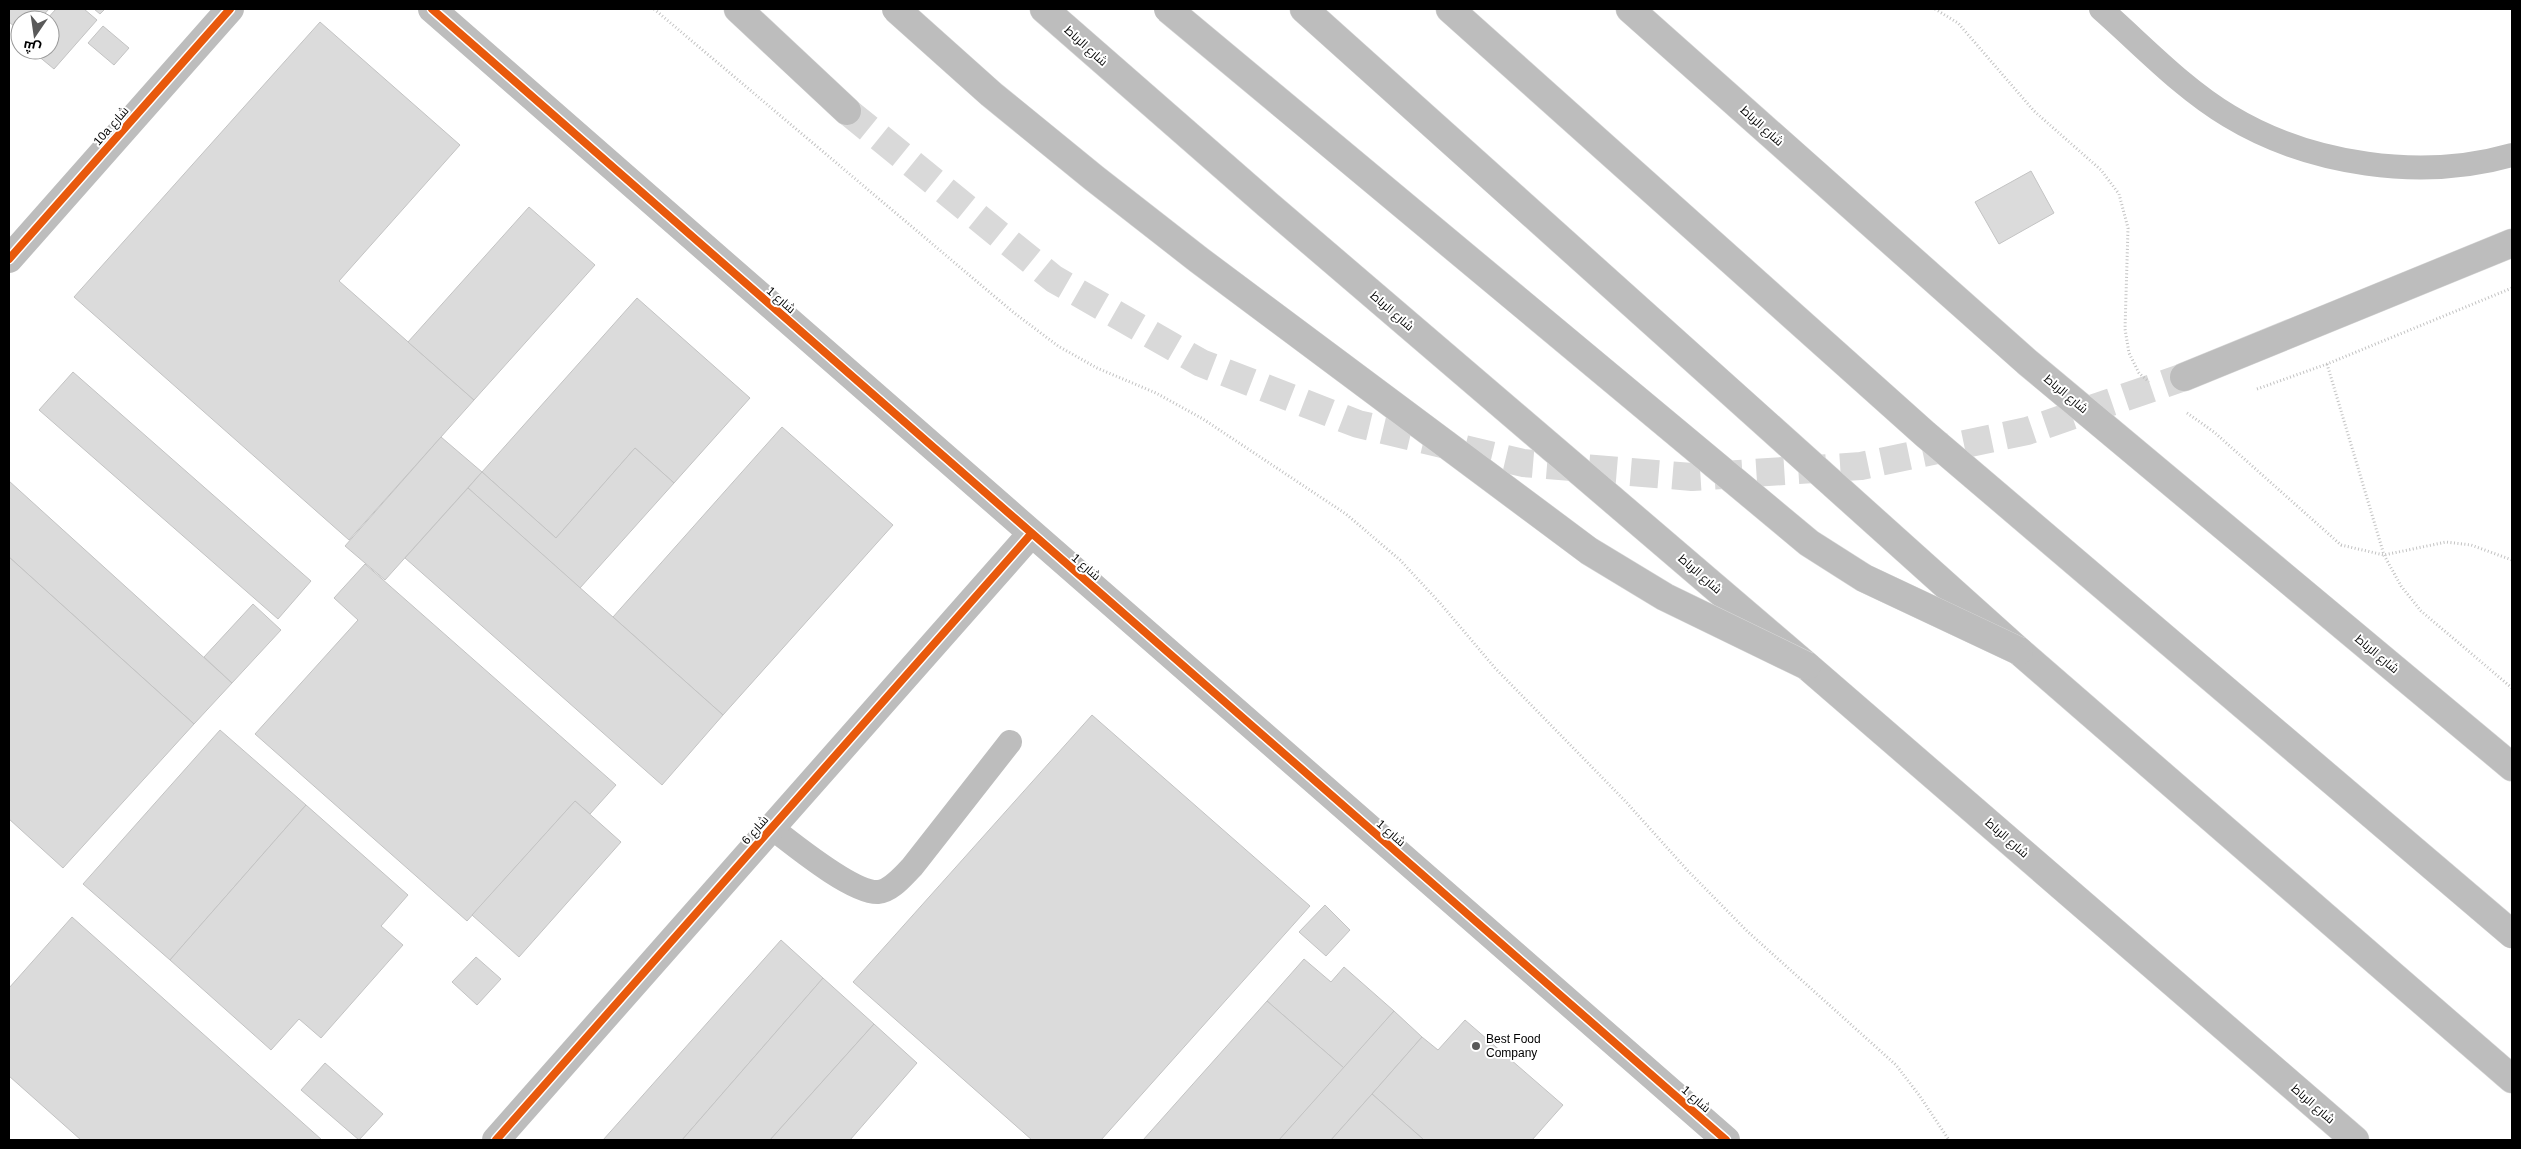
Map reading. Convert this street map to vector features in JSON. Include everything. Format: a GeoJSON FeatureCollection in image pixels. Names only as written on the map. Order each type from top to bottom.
{"type":"FeatureCollection","features":[{"type":"Feature","properties":{"kind":"main road","name":"10a شارع"},"geometry":{"type":"LineString","coordinates":[[9,259],[230,9]]}},
{"type":"Feature","properties":{"kind":"main road","name":"شارع 1"},"geometry":{"type":"LineString","coordinates":[[432,9],[1726,1140]]}},
{"type":"Feature","properties":{"kind":"main road"},"geometry":{"type":"LineString","coordinates":[[738,9],[847,111]]}},
{"type":"Feature","properties":{"kind":"main road"},"geometry":{"type":"LineString","coordinates":[[896,9],[991,94],[1094,178],[1199,260],[1589,551],[1665,597],[1807,666]]}},
{"type":"Feature","properties":{"kind":"main road","name":"شارع الرباط"},"geometry":{"type":"LineString","coordinates":[[1044,9],[1267,204],[1807,666],[2355,1140]]}},
{"type":"Feature","properties":{"kind":"main road"},"geometry":{"type":"LineString","coordinates":[[1168,9],[1809,543],[1864,578],[2019,651]]}},
{"type":"Feature","properties":{"kind":"main road"},"geometry":{"type":"LineString","coordinates":[[1304,9],[2019,651],[2512,1079]]}},
{"type":"Feature","properties":{"kind":"main road"},"geometry":{"type":"LineString","coordinates":[[1450,9],[1925,434],[2512,934]]}},
{"type":"Feature","properties":{"kind":"main road","name":"شارع الرباط"},"geometry":{"type":"LineString","coordinates":[[1630,9],[2027,362],[2512,767]]}},
{"type":"Feature","properties":{"kind":"main road"},"geometry":{"type":"LineString","coordinates":[[2184,377],[2512,243]]}},
{"type":"Feature","properties":{"kind":"main road","name":"شارع 6"},"geometry":{"type":"LineString","coordinates":[[496,1140],[1031,534]]}},
{"type":"Feature","properties":{"kind":"lane"},"geometry":{"type":"LineString","coordinates":[[2101,9],[2123,20],[2198,95],[2229,116],[2262,133],[2300,148],[2339,158],[2378,164],[2418,167],[2458,165],[2512,155]]}},
{"type":"Feature","properties":{"kind":"lane"},"geometry":{"type":"LineString","coordinates":[[772,828],[824,867],[863,889],[879,892],[895,884],[912,867],[1010,742]]}},
{"type":"Feature","properties":{"kind":"path"},"geometry":{"type":"LineString","coordinates":[[654,9],[1013,312],[1058,346],[1096,368],[1156,393],[1203,419],[1346,514],[1400,560],[1440,603],[1495,668],[1627,803],[1707,891],[1747,931],[1896,1065],[1949,1140]]}},
{"type":"Feature","properties":{"kind":"path"},"geometry":{"type":"LineString","coordinates":[[2252,390],[2327,364],[2512,288]]}},
{"type":"Feature","properties":{"kind":"path"},"geometry":{"type":"LineString","coordinates":[[2327,364],[2384,555],[2400,586],[2421,611],[2512,688]]}},
{"type":"Feature","properties":{"kind":"path"},"geometry":{"type":"LineString","coordinates":[[2187,413],[2196,410]]}},
{"type":"Feature","properties":{"kind":"building"},"geometry":{"type":"Polygon","coordinates":[[[9,9],[49,9],[10,10],[9,22],[9,9]]]}},
{"type":"Feature","properties":{"kind":"building"},"geometry":{"type":"Polygon","coordinates":[[[84,9],[97,20],[54,69],[43,60],[60,60],[60,10],[55,10],[84,9]]]}},
{"type":"Feature","properties":{"kind":"building"},"geometry":{"type":"Polygon","coordinates":[[[94,9],[105,9],[100,14],[94,9]]]}},
{"type":"Feature","properties":{"kind":"building"},"geometry":{"type":"Polygon","coordinates":[[[320,22],[460,145],[339,281],[474,400],[349,540],[74,297],[320,22]]]}},
{"type":"Feature","properties":{"kind":"building"},"geometry":{"type":"Polygon","coordinates":[[[103,26],[129,48],[114,65],[88,43],[103,26]]]}},
{"type":"Feature","properties":{"kind":"building"},"geometry":{"type":"Polygon","coordinates":[[[2031,171],[2054,213],[1999,244],[1975,202],[2031,171]]]}},
{"type":"Feature","properties":{"kind":"building"},"geometry":{"type":"Polygon","coordinates":[[[529,207],[595,265],[474,400],[408,342],[529,207]]]}},
{"type":"Feature","properties":{"kind":"building"},"geometry":{"type":"Polygon","coordinates":[[[637,298],[750,398],[674,483],[635,448],[556,538],[482,472],[637,298]]]}},
{"type":"Feature","properties":{"kind":"building"},"geometry":{"type":"Polygon","coordinates":[[[73,372],[311,581],[278,619],[39,410],[73,372]]]}},
{"type":"Feature","properties":{"kind":"building"},"geometry":{"type":"Polygon","coordinates":[[[782,427],[893,525],[723,715],[613,617],[782,427]]]}},
{"type":"Feature","properties":{"kind":"building"},"geometry":{"type":"Polygon","coordinates":[[[441,437],[482,472],[385,580],[345,546],[441,437]]]}},
{"type":"Feature","properties":{"kind":"building"},"geometry":{"type":"Polygon","coordinates":[[[635,448],[674,483],[580,588],[468,488],[482,472],[556,538],[635,448]]]}},
{"type":"Feature","properties":{"kind":"building"},"geometry":{"type":"Polygon","coordinates":[[[9,481],[232,683],[194,724],[9,557],[9,481]]]}},
{"type":"Feature","properties":{"kind":"building"},"geometry":{"type":"Polygon","coordinates":[[[468,488],[723,715],[662,785],[405,558],[468,488]]]}},
{"type":"Feature","properties":{"kind":"building"},"geometry":{"type":"Polygon","coordinates":[[[9,557],[194,724],[63,868],[9,819],[9,557]]]}},
{"type":"Feature","properties":{"kind":"building"},"geometry":{"type":"Polygon","coordinates":[[[365,564],[616,785],[590,814],[575,801],[467,921],[255,734],[358,620],[334,598],[365,564]]]}},
{"type":"Feature","properties":{"kind":"building"},"geometry":{"type":"Polygon","coordinates":[[[253,604],[281,630],[232,683],[204,657],[253,604]]]}},
{"type":"Feature","properties":{"kind":"building"},"geometry":{"type":"Polygon","coordinates":[[[1092,715],[1310,906],[1101,1140],[1032,1140],[853,982],[1092,715]]]}},
{"type":"Feature","properties":{"kind":"building"},"geometry":{"type":"Polygon","coordinates":[[[220,730],[306,805],[170,960],[83,884],[220,730]]]}},
{"type":"Feature","properties":{"kind":"building"},"geometry":{"type":"Polygon","coordinates":[[[575,801],[621,842],[519,957],[472,915],[575,801]]]}},
{"type":"Feature","properties":{"kind":"building"},"geometry":{"type":"Polygon","coordinates":[[[306,805],[408,895],[381,926],[403,945],[321,1038],[299,1019],[271,1050],[170,960],[306,805]]]}},
{"type":"Feature","properties":{"kind":"building"},"geometry":{"type":"Polygon","coordinates":[[[1325,905],[1350,930],[1326,956],[1299,932],[1325,905]]]}},
{"type":"Feature","properties":{"kind":"building"},"geometry":{"type":"Polygon","coordinates":[[[72,917],[322,1140],[81,1140],[9,1076],[9,988],[72,917]]]}},
{"type":"Feature","properties":{"kind":"building"},"geometry":{"type":"Polygon","coordinates":[[[781,940],[823,978],[682,1140],[603,1140],[781,940]]]}},
{"type":"Feature","properties":{"kind":"building"},"geometry":{"type":"Polygon","coordinates":[[[476,957],[501,979],[477,1005],[452,982],[476,957]]]}},
{"type":"Feature","properties":{"kind":"building"},"geometry":{"type":"Polygon","coordinates":[[[1304,959],[1331,982],[1344,967],[1394,1011],[1344,1068],[1267,1001],[1304,959]]]}},
{"type":"Feature","properties":{"kind":"building"},"geometry":{"type":"Polygon","coordinates":[[[823,978],[874,1024],[770,1140],[682,1140],[823,978]]]}},
{"type":"Feature","properties":{"kind":"building"},"geometry":{"type":"Polygon","coordinates":[[[1267,1001],[1344,1068],[1279,1140],[1143,1140],[1267,1001]]]}},
{"type":"Feature","properties":{"kind":"building"},"geometry":{"type":"Polygon","coordinates":[[[1394,1011],[1422,1037],[1331,1140],[1279,1140],[1394,1011]]]}},
{"type":"Feature","properties":{"kind":"building"},"geometry":{"type":"Polygon","coordinates":[[[1465,1020],[1563,1105],[1532,1140],[1424,1140],[1372,1094],[1422,1037],[1438,1050],[1465,1020]]]}},
{"type":"Feature","properties":{"kind":"building"},"geometry":{"type":"Polygon","coordinates":[[[874,1024],[917,1063],[850,1140],[770,1140],[874,1024]]]}},
{"type":"Feature","properties":{"kind":"building"},"geometry":{"type":"Polygon","coordinates":[[[325,1063],[383,1114],[359,1140],[301,1090],[325,1063]]]}},
{"type":"Feature","properties":{"kind":"building"},"geometry":{"type":"Polygon","coordinates":[[[1372,1094],[1424,1140],[1331,1140],[1372,1094]]]}},
{"type":"Feature","properties":{"kind":"tunnel"},"geometry":{"type":"LineString","coordinates":[[847,111],[1054,279],[1201,363],[1358,424],[1523,463],[1692,477],[1861,466],[2027,431],[2184,377]]}},
{"type":"Feature","properties":{"kind":"cycle path"},"geometry":{"type":"LineString","coordinates":[[9,259],[230,9]]}},
{"type":"Feature","properties":{"kind":"cycle path"},"geometry":{"type":"LineString","coordinates":[[432,9],[1726,1140]]}},
{"type":"Feature","properties":{"kind":"cycle path"},"geometry":{"type":"LineString","coordinates":[[496,1140],[1031,534]]}},
{"type":"Feature","properties":{"kind":"place","name":"Best Food Company"},"geometry":{"type":"Point","coordinates":[1476,1046]}}]}
